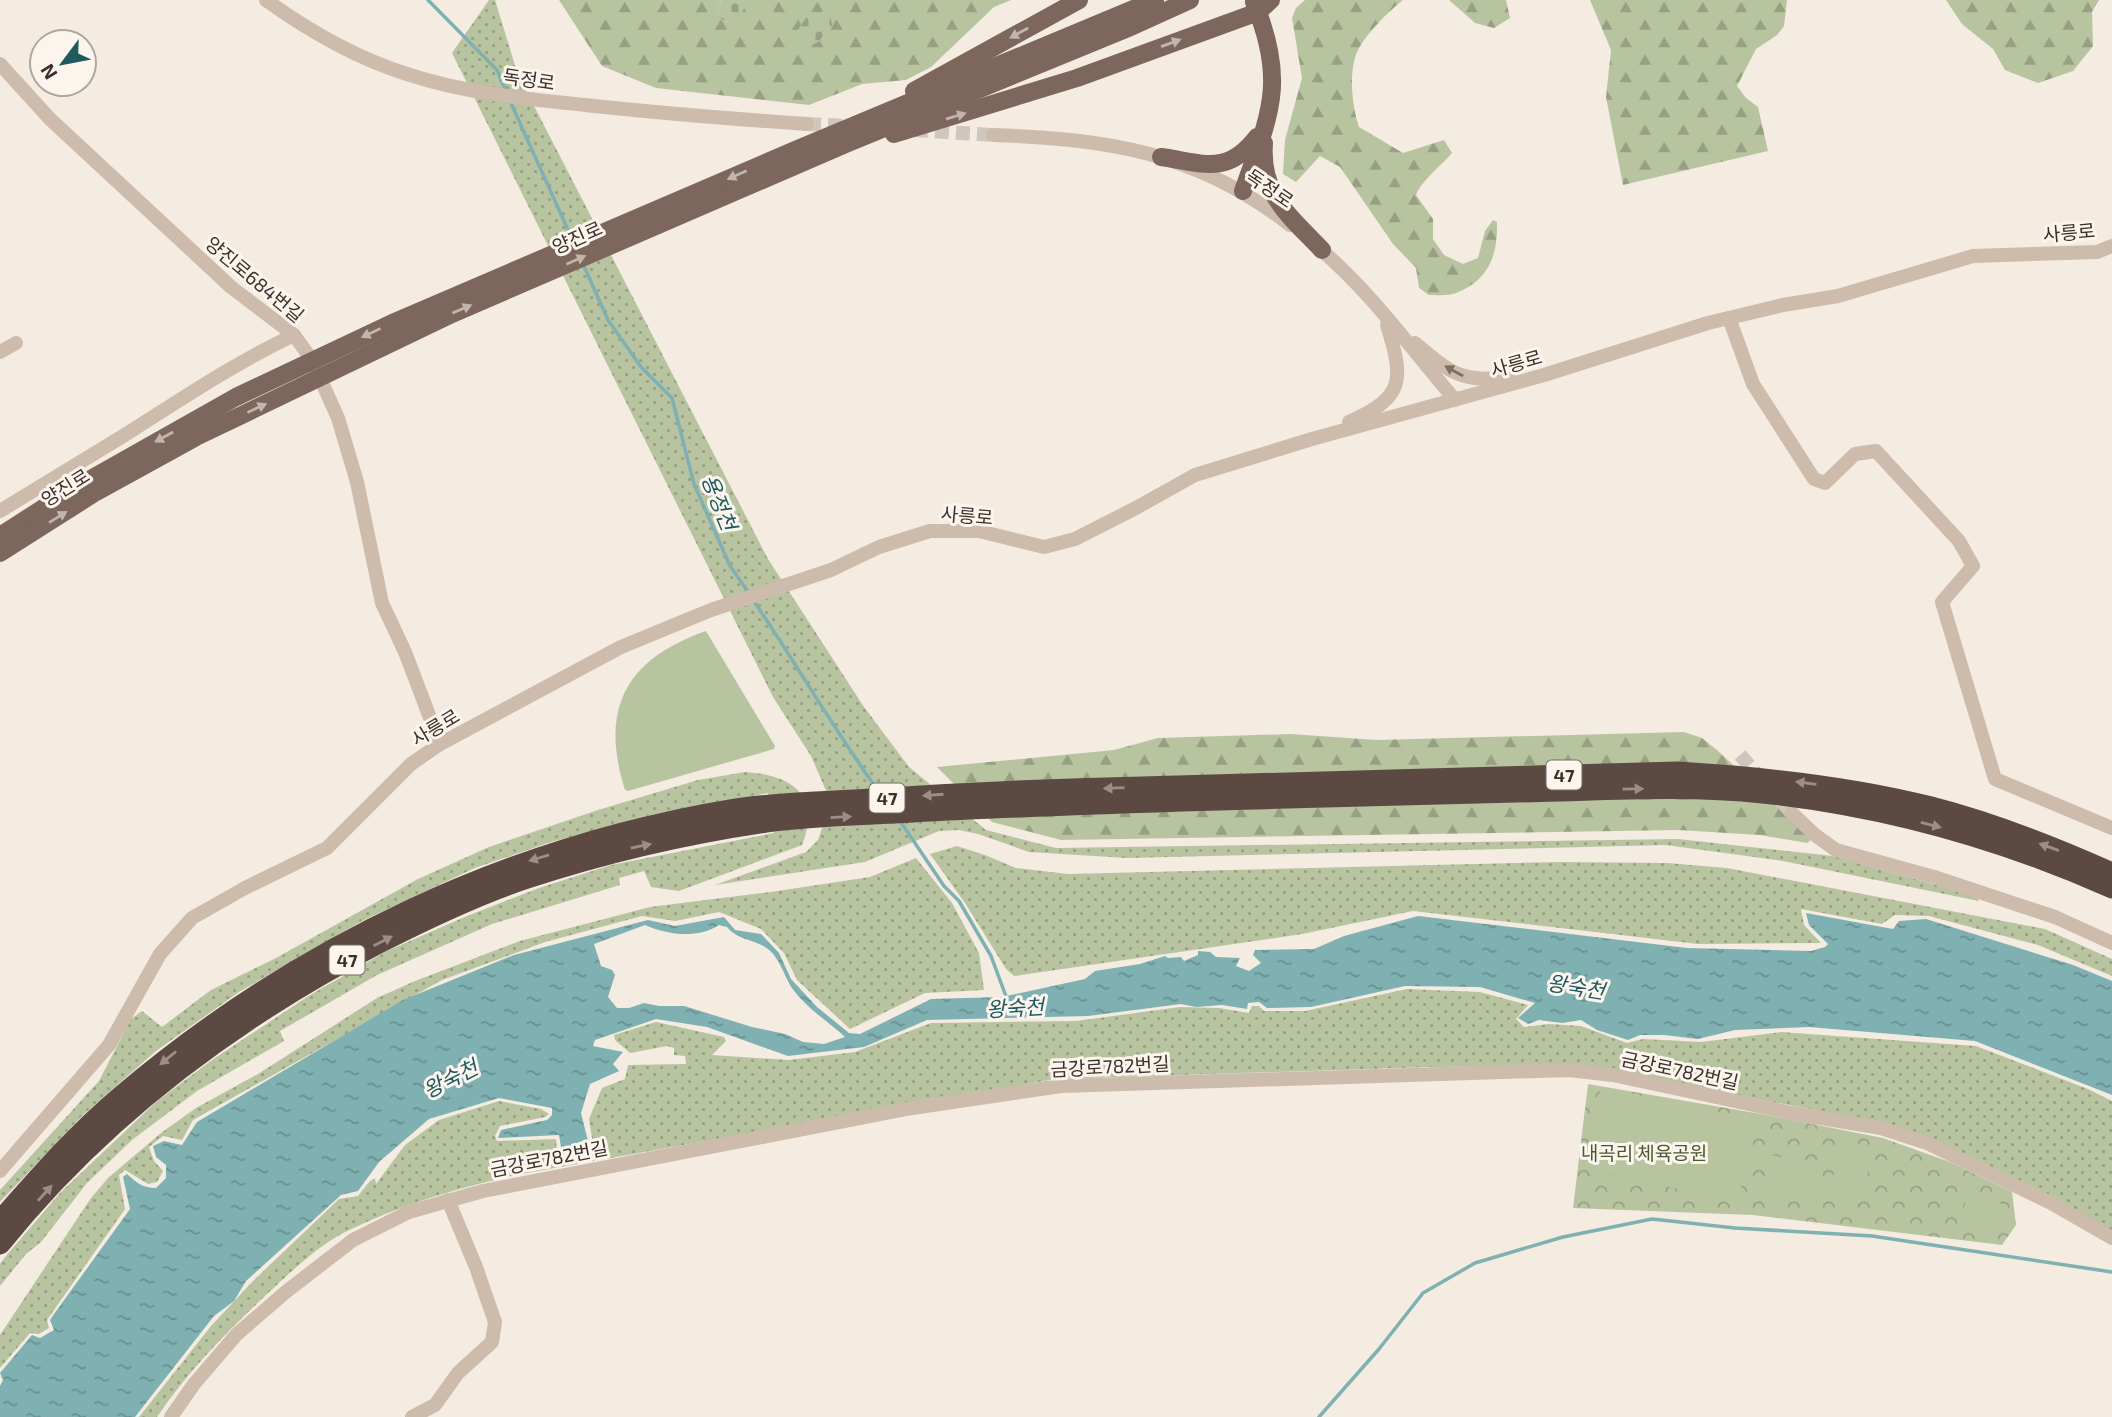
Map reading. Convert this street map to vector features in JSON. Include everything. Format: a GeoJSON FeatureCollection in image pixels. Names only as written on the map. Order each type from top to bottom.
{"type":"FeatureCollection","features":[{"type":"Feature","properties":{"kind":"highway","name":"47"},"geometry":{"type":"LineString","coordinates":[[0,1244],[62,1175],[136,1104],[207,1048],[264,1009],[352,958],[426,919],[519,881],[611,852],[695,834],[773,813],[1002,799],[1650,773],[1746,776],[1809,783],[1930,807],[1996,827],[2112,873]]}},
{"type":"Feature","properties":{"kind":"highway","name":"47"},"geometry":{"type":"LineString","coordinates":[[1002,799],[1657,789],[1762,793],[1868,809],[1973,836],[2112,888]]}},
{"type":"Feature","properties":{"kind":"highway","name":"47"},"geometry":{"type":"LineString","coordinates":[[0,1221],[42,1174],[116,1100],[185,1044],[291,974],[351,939],[437,896],[513,866],[640,827],[739,808],[773,813]]}},
{"type":"Feature","properties":{"kind":"main road"},"geometry":{"type":"LineString","coordinates":[[800,148],[903,97],[1079,0]]}},
{"type":"Feature","properties":{"kind":"main road","name":"양진로"},"geometry":{"type":"LineString","coordinates":[[618,234],[800,148],[1155,0]]}},
{"type":"Feature","properties":{"kind":"main road","name":"양진로"},"geometry":{"type":"LineString","coordinates":[[0,536],[73,489],[155,442],[236,397],[312,360],[618,234],[820,155],[1190,0]]}},
{"type":"Feature","properties":{"kind":"main road"},"geometry":{"type":"LineString","coordinates":[[820,155],[959,116],[1076,78],[1261,4],[1272,61],[1272,95],[1265,126],[1243,191]]}},
{"type":"Feature","properties":{"kind":"main road"},"geometry":{"type":"LineString","coordinates":[[1161,156],[1226,163],[1242,154],[1265,126]]}},
{"type":"Feature","properties":{"kind":"main road"},"geometry":{"type":"LineString","coordinates":[[1265,126],[1263,156],[1270,190],[1284,210],[1322,250]]}},
{"type":"Feature","properties":{"kind":"main road","name":"양진로"},"geometry":{"type":"LineString","coordinates":[[0,553],[96,492],[185,443],[452,314],[527,273]]}},
{"type":"Feature","properties":{"kind":"street","name":"독정로"},"geometry":{"type":"LineString","coordinates":[[266,0],[300,23],[364,57],[438,83],[558,103],[807,124]]}},
{"type":"Feature","properties":{"kind":"street","name":"양진로684번길"},"geometry":{"type":"LineString","coordinates":[[0,64],[50,119],[221,278],[294,335],[312,360],[338,418],[358,482],[382,603],[405,652],[440,744]]}},
{"type":"Feature","properties":{"kind":"street","name":"독정로"},"geometry":{"type":"LineString","coordinates":[[993,135],[1078,140],[1161,156],[1198,169],[1243,191],[1322,250],[1346,273],[1455,400]]}},
{"type":"Feature","properties":{"kind":"street","name":"사릉로"},"geometry":{"type":"LineString","coordinates":[[0,1171],[109,1045],[160,954],[192,918],[245,888],[327,848],[411,764],[440,744],[621,647],[714,610],[831,570],[879,547],[930,531],[979,531],[1044,547],[1075,539],[1195,475],[1312,439],[1544,375],[1729,318],[1838,296],[1972,256],[2097,252],[2112,246]]}},
{"type":"Feature","properties":{"kind":"street"},"geometry":{"type":"LineString","coordinates":[[1385,317],[1460,376],[1483,380],[1544,375]]}},
{"type":"Feature","properties":{"kind":"street"},"geometry":{"type":"LineString","coordinates":[[1312,439],[1379,408],[1392,391],[1398,366],[1385,317]]}},
{"type":"Feature","properties":{"kind":"street"},"geometry":{"type":"LineString","coordinates":[[1729,318],[1753,384],[1814,479],[1825,483],[1855,454],[1876,451],[1959,541],[1973,566],[1941,602],[1995,779],[2112,828]]}},
{"type":"Feature","properties":{"kind":"street"},"geometry":{"type":"LineString","coordinates":[[0,511],[184,396],[294,335]]}},
{"type":"Feature","properties":{"kind":"street"},"geometry":{"type":"LineString","coordinates":[[0,352],[16,343]]}},
{"type":"Feature","properties":{"kind":"street"},"geometry":{"type":"LineString","coordinates":[[1793,813],[1815,835],[1836,850],[1934,877],[2055,917],[2112,943]]}},
{"type":"Feature","properties":{"kind":"street","name":"금강로782번길"},"geometry":{"type":"LineString","coordinates":[[171,1417],[194,1384],[237,1335],[287,1291],[353,1240],[408,1212],[482,1191],[912,1108],[1061,1086],[1569,1070],[1613,1075],[1791,1113],[1881,1128],[1927,1143],[2050,1203],[2112,1238]]}},
{"type":"Feature","properties":{"kind":"street"},"geometry":{"type":"LineString","coordinates":[[412,1417],[435,1405],[458,1373],[492,1342],[495,1322],[448,1200]]}},
{"type":"Feature","properties":{"kind":"green space"},"geometry":{"type":"Polygon","coordinates":[[[489,0],[495,0],[518,75],[768,559],[864,707],[909,767],[986,830],[1056,848],[1678,839],[1833,856],[1972,895],[1979,901],[1783,861],[1666,845],[1127,858],[1029,852],[959,830],[939,831],[865,862],[715,885],[806,852],[818,840],[831,802],[811,756],[773,697],[452,53],[489,0]]]}},
{"type":"Feature","properties":{"kind":"green space"},"geometry":{"type":"Polygon","coordinates":[[[559,0],[722,0],[718,9],[719,16],[726,22],[745,4],[743,0],[1011,0],[994,7],[931,67],[906,80],[862,84],[809,105],[656,88],[602,66],[559,0]]]}},
{"type":"Feature","properties":{"kind":"green space"},"geometry":{"type":"Polygon","coordinates":[[[722,0],[743,0],[745,4],[742,15],[726,22],[719,17],[718,9],[722,0]]]}},
{"type":"Feature","properties":{"kind":"green space"},"geometry":{"type":"Polygon","coordinates":[[[1305,0],[1403,0],[1378,23],[1358,50],[1352,78],[1357,119],[1359,127],[1403,153],[1444,140],[1452,153],[1416,195],[1433,219],[1433,239],[1444,255],[1463,264],[1478,258],[1485,231],[1493,220],[1497,222],[1496,245],[1489,265],[1484,274],[1467,288],[1453,294],[1429,295],[1419,288],[1416,268],[1393,244],[1340,167],[1320,156],[1296,182],[1283,174],[1285,140],[1302,78],[1292,18],[1296,8],[1305,0]]]}},
{"type":"Feature","properties":{"kind":"green space"},"geometry":{"type":"Polygon","coordinates":[[[1449,0],[1506,0],[1510,18],[1494,28],[1475,23],[1449,0]]]}},
{"type":"Feature","properties":{"kind":"green space"},"geometry":{"type":"Polygon","coordinates":[[[1590,0],[1787,0],[1784,26],[1777,35],[1756,49],[1737,86],[1746,98],[1758,107],[1768,151],[1623,185],[1606,97],[1611,50],[1590,0]]]}},
{"type":"Feature","properties":{"kind":"green space"},"geometry":{"type":"Polygon","coordinates":[[[1946,0],[2099,0],[2092,12],[2093,46],[2073,71],[2038,83],[2005,70],[1993,49],[1962,24],[1946,0]]]}},
{"type":"Feature","properties":{"kind":"green space"},"geometry":{"type":"Polygon","coordinates":[[[826,9],[830,13],[832,25],[818,42],[809,46],[802,42],[798,30],[803,22],[809,15],[826,9]]]}},
{"type":"Feature","properties":{"kind":"green space"},"geometry":{"type":"Polygon","coordinates":[[[706,631],[775,746],[774,749],[625,790],[615,734],[618,711],[626,690],[638,672],[656,656],[706,631]]]}},
{"type":"Feature","properties":{"kind":"green space"},"geometry":{"type":"Polygon","coordinates":[[[1684,732],[1702,738],[1717,750],[1812,839],[1807,843],[1760,835],[1678,830],[1061,840],[992,822],[937,767],[1114,750],[1158,738],[1291,734],[1376,740],[1684,732]]]}},
{"type":"Feature","properties":{"kind":"green space"},"geometry":{"type":"Polygon","coordinates":[[[745,772],[777,778],[799,791],[808,813],[802,845],[679,891],[651,887],[644,871],[619,878],[620,885],[492,924],[377,975],[280,1031],[284,1041],[197,1091],[132,1140],[87,1183],[41,1242],[26,1254],[0,1286],[0,1264],[5,1257],[60,1193],[156,1102],[212,1060],[310,995],[387,951],[539,888],[611,865],[774,833],[768,793],[650,815],[548,843],[475,868],[362,921],[239,992],[156,1051],[83,1115],[0,1202],[0,1190],[99,1081],[131,1019],[142,1011],[162,1027],[211,990],[276,958],[418,879],[489,847],[698,780],[745,772]]]}},
{"type":"Feature","properties":{"kind":"green space"},"geometry":{"type":"Polygon","coordinates":[[[957,846],[1016,868],[1068,874],[1559,862],[1667,863],[1727,868],[2045,929],[2112,959],[2112,976],[2038,945],[1929,916],[1895,915],[1882,924],[1801,909],[1804,925],[1821,943],[1698,944],[1413,911],[1302,934],[1014,976],[1006,969],[965,903],[930,854],[957,846]]]}},
{"type":"Feature","properties":{"kind":"green space"},"geometry":{"type":"Polygon","coordinates":[[[916,858],[952,903],[979,953],[984,990],[925,993],[850,1029],[797,980],[784,953],[761,929],[719,912],[675,921],[642,916],[545,942],[442,980],[193,1120],[182,1140],[163,1136],[149,1147],[154,1161],[163,1171],[157,1182],[148,1184],[125,1170],[119,1175],[125,1209],[47,1320],[49,1328],[39,1334],[30,1333],[0,1368],[0,1335],[91,1198],[108,1178],[161,1133],[196,1108],[258,1074],[377,998],[520,941],[650,907],[870,877],[916,858]]]}},
{"type":"Feature","properties":{"kind":"green space"},"geometry":{"type":"Polygon","coordinates":[[[1407,989],[1480,992],[1528,1005],[1516,1019],[1524,1027],[1549,1024],[1581,1026],[1627,1043],[1643,1039],[1701,1042],[1781,1032],[1976,1046],[2088,1089],[2112,1101],[2112,1232],[1879,1122],[1576,1065],[1055,1079],[521,1174],[410,1205],[345,1232],[314,1253],[222,1338],[181,1384],[157,1417],[139,1417],[211,1326],[253,1281],[339,1199],[358,1196],[375,1178],[376,1184],[405,1145],[439,1120],[499,1101],[541,1109],[549,1114],[500,1126],[495,1136],[497,1141],[556,1139],[557,1151],[563,1157],[594,1151],[589,1119],[602,1088],[625,1079],[628,1065],[686,1064],[685,1056],[674,1055],[674,1048],[667,1046],[630,1053],[615,1040],[614,1035],[656,1022],[724,1037],[726,1041],[712,1055],[789,1060],[855,1052],[931,1023],[1076,1021],[1180,1007],[1219,1008],[1249,1013],[1252,1006],[1259,1006],[1264,1011],[1305,1011],[1407,989]]]}},
{"type":"Feature","properties":{"kind":"green space","name":"내곡리 체육공원"},"geometry":{"type":"Polygon","coordinates":[[[1588,1084],[1883,1138],[1950,1162],[2012,1192],[2016,1225],[2002,1245],[1753,1215],[1573,1208],[1588,1084]]]}},
{"type":"Feature","properties":{"kind":"green space"},"geometry":{"type":"Polygon","coordinates":[[[1601,1087],[1755,1120],[1738,1202],[1584,1169],[1601,1087]]]}},
{"type":"Feature","properties":{"kind":"green space"},"geometry":{"type":"Polygon","coordinates":[[[1839,1141],[1872,1147],[1863,1202],[1830,1197],[1839,1141]]]}},
{"type":"Feature","properties":{"kind":"green space"},"geometry":{"type":"Polygon","coordinates":[[[1771,1155],[1823,1166],[1815,1205],[1764,1194],[1771,1155]]]}},
{"type":"Feature","properties":{"kind":"green space"},"geometry":{"type":"Polygon","coordinates":[[[1969,1192],[2005,1205],[1996,1232],[1960,1219],[1969,1192]]]}},
{"type":"Feature","properties":{"kind":"water","name":"왕숙천"},"geometry":{"type":"Polygon","coordinates":[[[1806,913],[1893,929],[1899,921],[1926,919],[2073,965],[2112,981],[2112,1095],[1975,1041],[1809,1027],[1735,1030],[1698,1039],[1640,1035],[1628,1040],[1597,1030],[1581,1020],[1562,1023],[1539,1020],[1528,1024],[1518,1018],[1535,1003],[1480,987],[1405,986],[1311,1007],[1267,1008],[1259,1002],[1248,1003],[1247,1009],[1222,1005],[1196,1007],[1181,1004],[1088,1016],[927,1020],[864,1047],[788,1056],[707,1027],[656,1019],[595,1040],[593,1046],[623,1052],[613,1064],[619,1071],[590,1084],[581,1113],[590,1149],[562,1153],[559,1135],[498,1138],[501,1130],[547,1120],[552,1115],[552,1108],[499,1098],[429,1119],[379,1162],[358,1191],[341,1195],[246,1281],[234,1301],[214,1316],[135,1417],[0,1417],[0,1386],[3,1380],[0,1373],[32,1335],[40,1338],[54,1330],[50,1320],[130,1209],[123,1177],[127,1174],[140,1184],[156,1188],[166,1178],[166,1165],[156,1157],[153,1146],[164,1141],[182,1145],[197,1122],[403,1000],[514,955],[648,920],[675,926],[724,917],[735,930],[761,934],[779,953],[791,979],[817,1007],[849,1033],[860,1034],[931,999],[1002,997],[1085,979],[1095,971],[1140,964],[1165,956],[1181,957],[1184,961],[1198,955],[1198,951],[1210,952],[1216,957],[1240,958],[1236,966],[1249,971],[1261,963],[1253,955],[1255,950],[1314,949],[1344,936],[1418,916],[1687,948],[1811,951],[1825,947],[1828,944],[1809,925],[1806,913]],[[645,925],[594,944],[601,966],[612,970],[615,975],[608,997],[617,1008],[629,1008],[644,1003],[684,1006],[785,1034],[803,1042],[824,1044],[845,1037],[798,995],[778,960],[765,947],[719,925],[692,934],[645,925]]]}},
{"type":"Feature","properties":{"kind":"waterway","name":"용정천"},"geometry":{"type":"LineString","coordinates":[[428,0],[497,70],[506,91]]}},
{"type":"Feature","properties":{"kind":"waterway","name":"용정천"},"geometry":{"type":"LineString","coordinates":[[510,101],[573,241]]}},
{"type":"Feature","properties":{"kind":"waterway","name":"용정천"},"geometry":{"type":"LineString","coordinates":[[583,264],[608,320],[641,367],[672,398],[694,484],[730,566],[749,593]]}},
{"type":"Feature","properties":{"kind":"waterway","name":"용정천"},"geometry":{"type":"LineString","coordinates":[[753,600],[879,792]]}},
{"type":"Feature","properties":{"kind":"waterway","name":"용정천"},"geometry":{"type":"LineString","coordinates":[[900,821],[944,886],[959,901],[991,956],[1007,999]]}},
{"type":"Feature","properties":{"kind":"waterway"},"geometry":{"type":"LineString","coordinates":[[1319,1417],[1379,1349],[1423,1293],[1475,1263],[1563,1237],[1652,1219],[1735,1228],[1872,1236],[2112,1272]]}},
{"type":"Feature","properties":{"kind":"tunnel"},"geometry":{"type":"LineString","coordinates":[[807,124],[848,126]]}},
{"type":"Feature","properties":{"kind":"tunnel"},"geometry":{"type":"LineString","coordinates":[[914,130],[993,135]]}},
{"type":"Feature","properties":{"kind":"tunnel"},"geometry":{"type":"LineString","coordinates":[[1740,755],[1792,813]]}}]}
